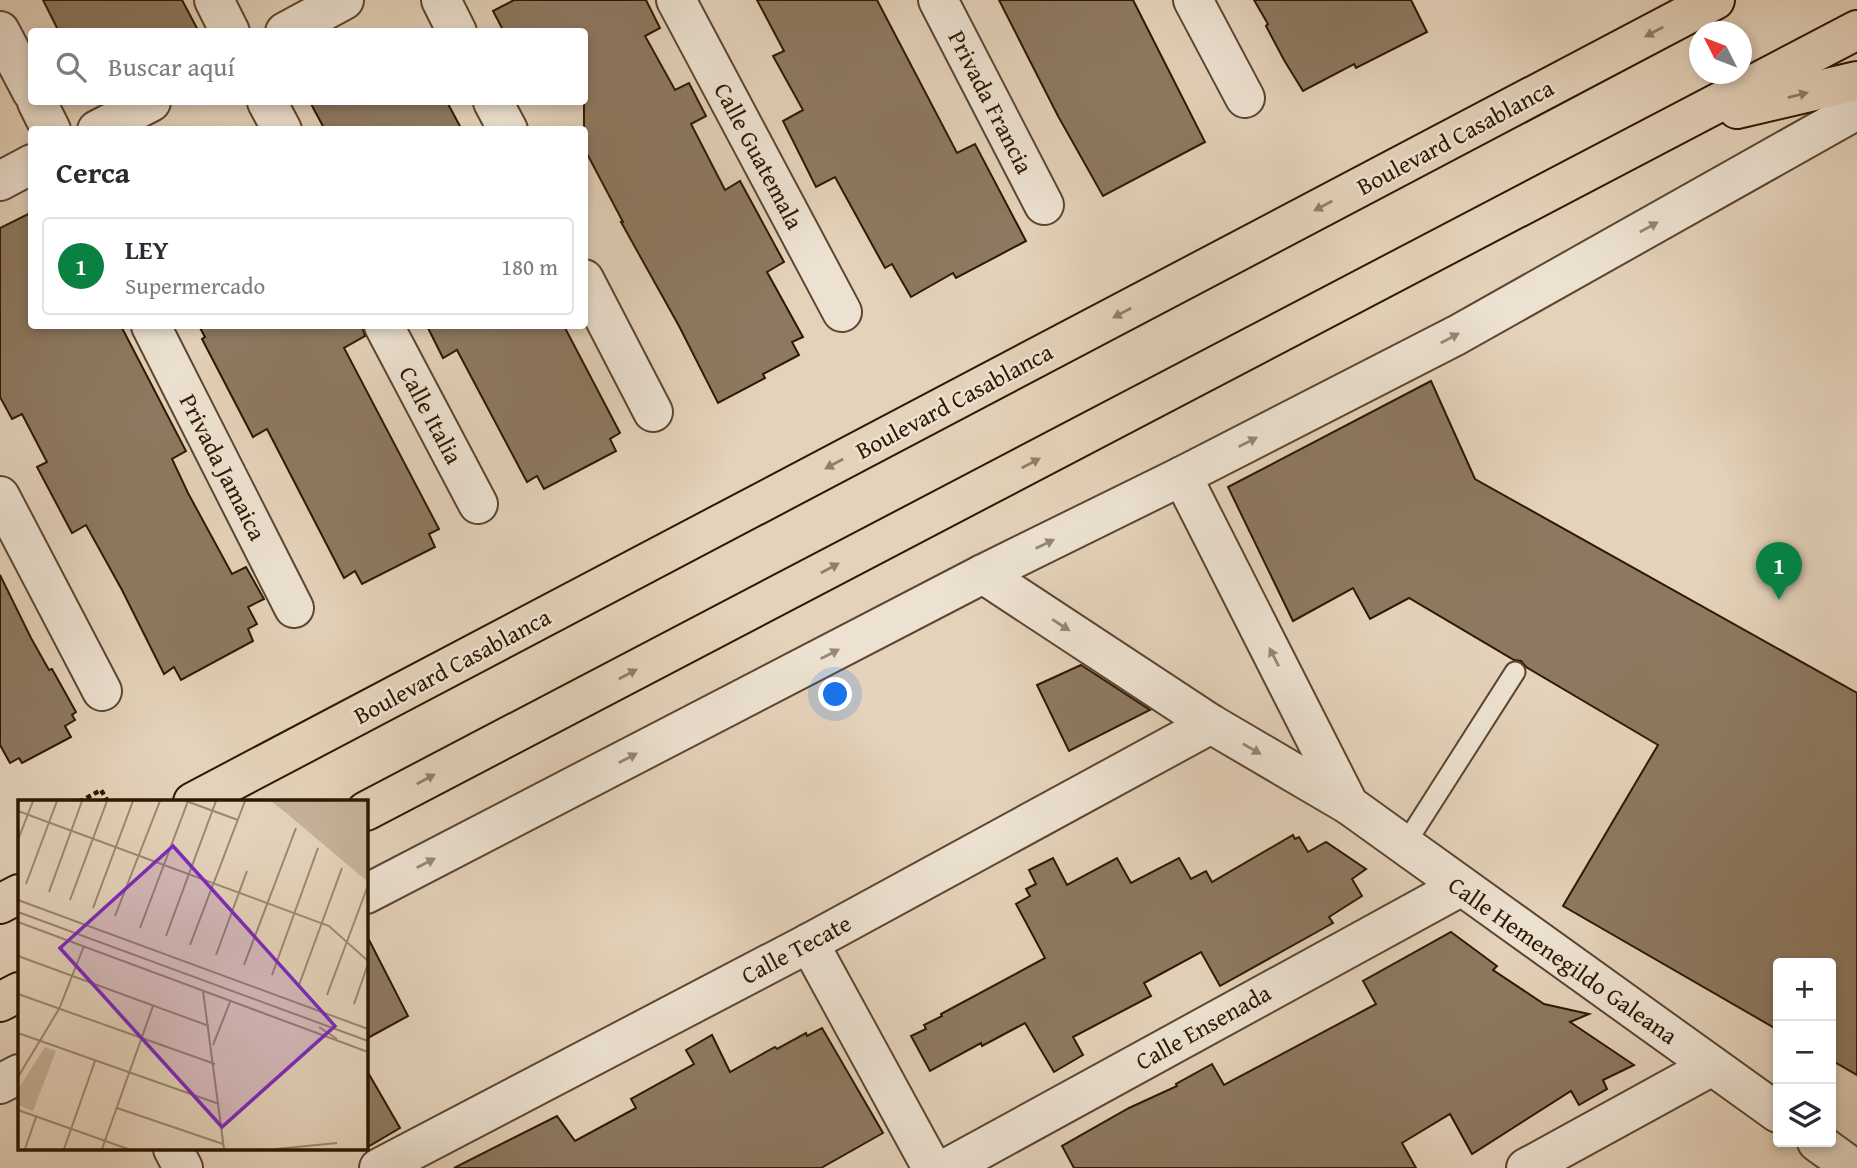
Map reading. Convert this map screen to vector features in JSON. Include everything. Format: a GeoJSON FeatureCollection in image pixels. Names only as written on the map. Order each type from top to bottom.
{"type":"FeatureCollection","features":[{"type":"Feature","properties":{"kind":"main road","name":"Boulevard Casablanca"},"geometry":{"type":"LineString","coordinates":[[197,800],[1715,0]]}},
{"type":"Feature","properties":{"kind":"main road"},"geometry":{"type":"LineString","coordinates":[[368,810],[1857,30]]}},
{"type":"Feature","properties":{"kind":"main road"},"geometry":{"type":"LineString","coordinates":[[1684,122],[1857,80]]}},
{"type":"Feature","properties":{"kind":"main road"},"geometry":{"type":"LineString","coordinates":[[0,904],[18,895]]}},
{"type":"Feature","properties":{"kind":"main road"},"geometry":{"type":"LineString","coordinates":[[0,1002],[18,993]]}},
{"type":"Feature","properties":{"kind":"street"},"geometry":{"type":"LineString","coordinates":[[214,0],[228,28]]}},
{"type":"Feature","properties":{"kind":"street"},"geometry":{"type":"LineString","coordinates":[[292,28],[344,0]]}},
{"type":"Feature","properties":{"kind":"street"},"geometry":{"type":"LineString","coordinates":[[441,0],[455,28]]}},
{"type":"Feature","properties":{"kind":"street","name":"Calle Guatemala"},"geometry":{"type":"LineString","coordinates":[[676,0],[842,312]]}},
{"type":"Feature","properties":{"kind":"street","name":"Privada Francia"},"geometry":{"type":"LineString","coordinates":[[938,0],[1044,205]]}},
{"type":"Feature","properties":{"kind":"street"},"geometry":{"type":"LineString","coordinates":[[1193,0],[1245,98]]}},
{"type":"Feature","properties":{"kind":"street"},"geometry":{"type":"LineString","coordinates":[[0,31],[28,84]]}},
{"type":"Feature","properties":{"kind":"street"},"geometry":{"type":"LineString","coordinates":[[38,105],[49,126]]}},
{"type":"Feature","properties":{"kind":"street"},"geometry":{"type":"LineString","coordinates":[[105,126],[145,105]]}},
{"type":"Feature","properties":{"kind":"street"},"geometry":{"type":"LineString","coordinates":[[269,105],[280,126]]}},
{"type":"Feature","properties":{"kind":"street"},"geometry":{"type":"LineString","coordinates":[[495,105],[506,126]]}},
{"type":"Feature","properties":{"kind":"street"},"geometry":{"type":"LineString","coordinates":[[368,893],[984,574],[1457,335],[1857,110]]}},
{"type":"Feature","properties":{"kind":"street"},"geometry":{"type":"LineString","coordinates":[[0,181],[28,166]]}},
{"type":"Feature","properties":{"kind":"street"},"geometry":{"type":"LineString","coordinates":[[588,287],[653,412]]}},
{"type":"Feature","properties":{"kind":"street","name":"Privada Jamaica"},"geometry":{"type":"LineString","coordinates":[[153,329],[294,608]]}},
{"type":"Feature","properties":{"kind":"street","name":"Calle Italia"},"geometry":{"type":"LineString","coordinates":[[386,329],[478,503]]}},
{"type":"Feature","properties":{"kind":"street","name":"Calle Hemenegildo Galeana"},"geometry":{"type":"LineString","coordinates":[[1182,476],[1349,806]]}},
{"type":"Feature","properties":{"kind":"street"},"geometry":{"type":"LineString","coordinates":[[0,496],[102,691]]}},
{"type":"Feature","properties":{"kind":"street","name":"Calle Hemenegildo Galeana"},"geometry":{"type":"LineString","coordinates":[[984,574],[1211,724],[1349,806],[1773,1110]]}},
{"type":"Feature","properties":{"kind":"street","name":"Calle Tecate"},"geometry":{"type":"LineString","coordinates":[[379,1168],[809,943],[1211,724]]}},
{"type":"Feature","properties":{"kind":"street","name":"Calle Ensenada"},"geometry":{"type":"LineString","coordinates":[[947,1168],[1460,887]]}},
{"type":"Feature","properties":{"kind":"street"},"geometry":{"type":"LineString","coordinates":[[809,943],[932,1168]]}},
{"type":"Feature","properties":{"kind":"street"},"geometry":{"type":"LineString","coordinates":[[1526,1168],[1712,1066]]}},
{"type":"Feature","properties":{"kind":"street"},"geometry":{"type":"LineString","coordinates":[[0,1084],[18,1075]]}},
{"type":"Feature","properties":{"kind":"street"},"geometry":{"type":"LineString","coordinates":[[1824,1147],[1853,1168]]}},
{"type":"Feature","properties":{"kind":"street"},"geometry":{"type":"LineString","coordinates":[[174,1150],[183,1168]]}},
{"type":"Feature","properties":{"kind":"lane"},"geometry":{"type":"LineString","coordinates":[[1404,846],[1515,672]]}},
{"type":"Feature","properties":{"kind":"path"},"geometry":{"type":"LineString","coordinates":[[83,800],[102,790],[107,800]]}},
{"type":"Feature","properties":{"kind":"building"},"geometry":{"type":"Polygon","coordinates":[[[43,0],[182,0],[197,28],[57,28],[43,0]]]}},
{"type":"Feature","properties":{"kind":"building"},"geometry":{"type":"Polygon","coordinates":[[[514,0],[646,0],[660,28],[645,36],[675,90],[689,83],[706,116],[691,124],[725,190],[740,181],[784,262],[767,272],[803,337],[792,342],[799,355],[763,374],[765,378],[718,403],[588,156],[588,126],[584,126],[584,105],[588,105],[588,28],[502,28],[493,11],[514,0]]]}},
{"type":"Feature","properties":{"kind":"building"},"geometry":{"type":"Polygon","coordinates":[[[757,0],[877,0],[957,153],[975,144],[1026,241],[956,278],[953,273],[911,297],[892,264],[885,268],[835,177],[816,187],[783,121],[803,110],[773,56],[784,51],[757,0]]]}},
{"type":"Feature","properties":{"kind":"building"},"geometry":{"type":"Polygon","coordinates":[[[999,0],[1133,0],[1205,142],[1103,196],[1058,116],[999,0]]]}},
{"type":"Feature","properties":{"kind":"building"},"geometry":{"type":"Polygon","coordinates":[[[1254,0],[1411,0],[1427,32],[1356,68],[1354,64],[1303,91],[1254,0]]]}},
{"type":"Feature","properties":{"kind":"building"},"geometry":{"type":"Polygon","coordinates":[[[312,105],[449,105],[460,126],[323,126],[312,105]]]}},
{"type":"Feature","properties":{"kind":"building"},"geometry":{"type":"Polygon","coordinates":[[[28,214],[28,329],[123,329],[186,451],[172,459],[188,493],[232,574],[246,567],[264,599],[248,607],[257,624],[248,629],[253,641],[181,680],[174,667],[164,674],[86,525],[72,533],[37,467],[47,462],[22,414],[12,419],[0,397],[0,228],[28,214]]]}},
{"type":"Feature","properties":{"kind":"building"},"geometry":{"type":"Polygon","coordinates":[[[201,329],[363,329],[365,336],[344,348],[439,529],[429,534],[435,547],[362,584],[355,571],[344,578],[267,429],[253,437],[202,339],[205,337],[201,329]]]}},
{"type":"Feature","properties":{"kind":"building"},"geometry":{"type":"Polygon","coordinates":[[[428,329],[566,329],[620,433],[610,439],[616,451],[544,489],[537,476],[527,482],[457,350],[443,358],[428,329]]]}},
{"type":"Feature","properties":{"kind":"building"},"geometry":{"type":"Polygon","coordinates":[[[1431,381],[1475,479],[1857,693],[1857,1075],[1836,1063],[1836,958],[1773,958],[1773,1027],[1563,906],[1658,745],[1526,667],[1521,661],[1514,660],[1409,598],[1370,619],[1353,588],[1293,621],[1228,487],[1431,381]]]}},
{"type":"Feature","properties":{"kind":"building"},"geometry":{"type":"Polygon","coordinates":[[[0,575],[31,638],[76,712],[72,715],[75,720],[65,726],[71,737],[22,763],[19,758],[10,763],[0,745],[0,575]]]}},
{"type":"Feature","properties":{"kind":"building"},"geometry":{"type":"Polygon","coordinates":[[[1081,665],[1150,710],[1069,751],[1037,685],[1081,665]]]}},
{"type":"Feature","properties":{"kind":"building"},"geometry":{"type":"Polygon","coordinates":[[[1293,835],[1295,839],[1299,837],[1308,852],[1326,842],[1366,869],[1352,879],[1362,896],[1329,917],[1333,923],[1220,986],[1201,952],[1144,983],[1151,996],[1073,1037],[1083,1055],[1054,1072],[1025,1023],[930,1071],[911,1036],[926,1029],[924,1025],[942,1016],[941,1014],[1045,958],[1016,904],[1030,896],[1026,889],[1036,884],[1029,870],[1053,858],[1067,885],[1117,858],[1131,883],[1179,858],[1191,879],[1206,871],[1212,882],[1293,835]]]}},
{"type":"Feature","properties":{"kind":"building"},"geometry":{"type":"Polygon","coordinates":[[[1451,932],[1497,966],[1493,970],[1544,1004],[1589,1014],[1570,1022],[1634,1065],[1603,1080],[1607,1089],[1579,1105],[1571,1091],[1472,1154],[1450,1114],[1402,1143],[1416,1168],[1074,1168],[1062,1146],[1129,1108],[1177,1086],[1176,1084],[1212,1064],[1224,1085],[1376,1004],[1363,981],[1451,932]]]}},
{"type":"Feature","properties":{"kind":"building"},"geometry":{"type":"Polygon","coordinates":[[[368,938],[408,1016],[368,1038],[368,938]]]}},
{"type":"Feature","properties":{"kind":"building"},"geometry":{"type":"Polygon","coordinates":[[[822,1028],[883,1133],[821,1168],[454,1168],[557,1116],[575,1141],[636,1108],[631,1099],[694,1064],[686,1050],[712,1035],[730,1072],[775,1047],[777,1049],[806,1033],[807,1036],[822,1028]]]}},
{"type":"Feature","properties":{"kind":"building"},"geometry":{"type":"Polygon","coordinates":[[[368,1072],[400,1128],[368,1147],[368,1072]]]}},
{"type":"Feature","properties":{"kind":"place","name":"LEY"},"geometry":{"type":"Point","coordinates":[1779,600]}}]}
